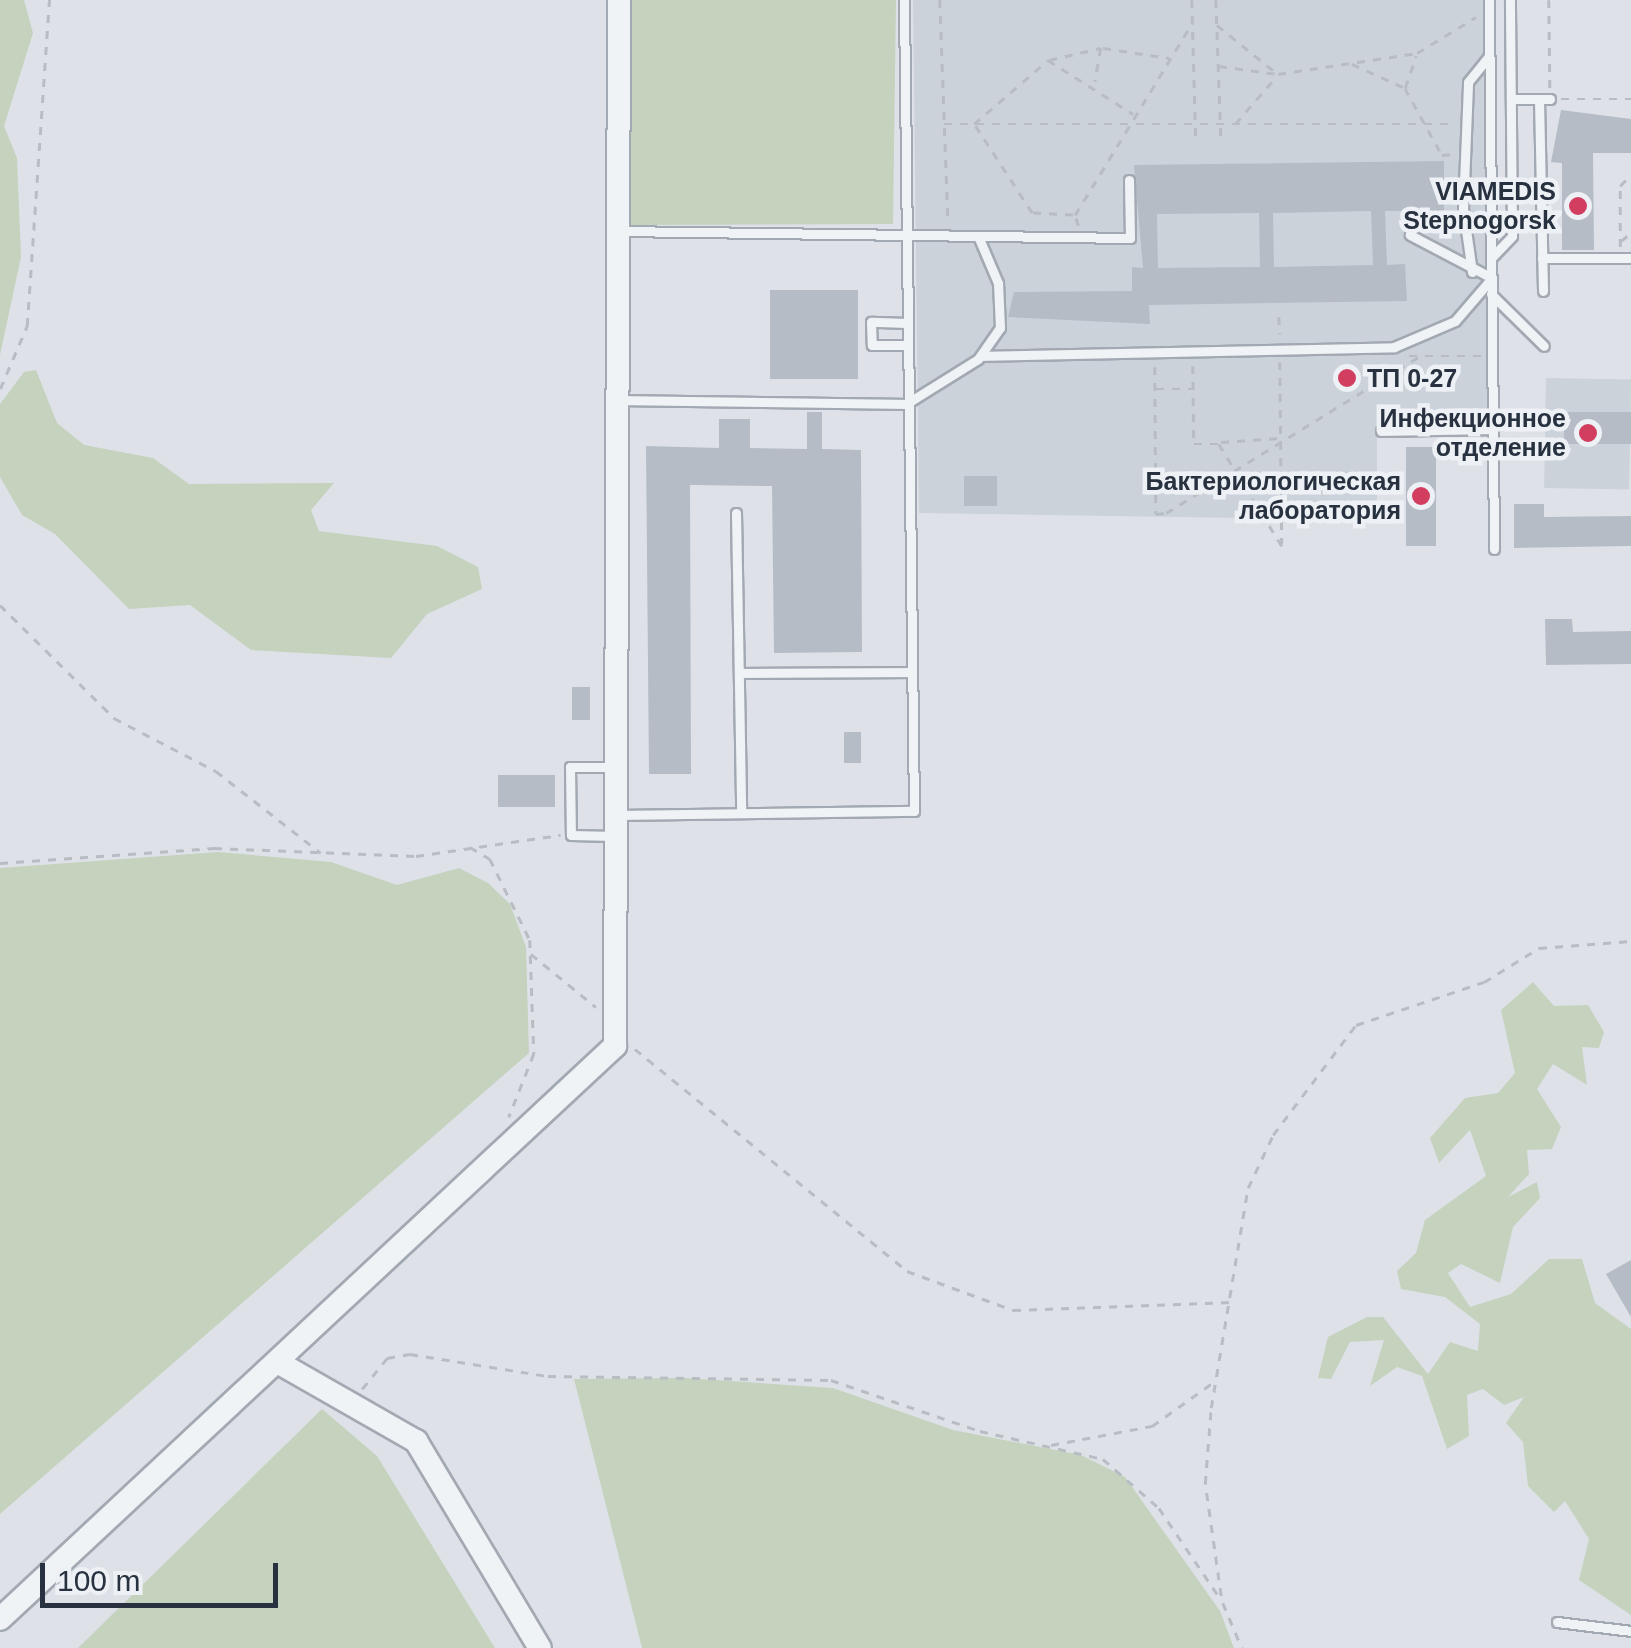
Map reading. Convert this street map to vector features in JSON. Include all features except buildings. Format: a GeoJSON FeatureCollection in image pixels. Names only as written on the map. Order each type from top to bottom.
{"type":"FeatureCollection","features":[{"type":"Feature","properties":{"kind":"street"},"geometry":{"type":"LineString","coordinates":[[0,1620],[598,1070],[618,1035],[622,825],[615,232],[620,0]]}},
{"type":"Feature","properties":{"kind":"street"},"geometry":{"type":"LineString","coordinates":[[279,1363],[355,1398],[433,1464],[540,1648]]}},
{"type":"Feature","properties":{"kind":"lane"},"geometry":{"type":"LineString","coordinates":[[620,768],[570,768],[571,836],[622,825],[741,812],[914,810],[904,0]]}},
{"type":"Feature","properties":{"kind":"lane"},"geometry":{"type":"LineString","coordinates":[[1489,0],[1494,549]]}},
{"type":"Feature","properties":{"kind":"lane"},"geometry":{"type":"LineString","coordinates":[[1492,257],[1512,236],[1510,0]]}},
{"type":"Feature","properties":{"kind":"lane"},"geometry":{"type":"LineString","coordinates":[[1472,272],[1463,209],[1468,82],[1489,56]]}},
{"type":"Feature","properties":{"kind":"lane"},"geometry":{"type":"LineString","coordinates":[[1511,98],[1544,99],[1543,291]]}},
{"type":"Feature","properties":{"kind":"lane"},"geometry":{"type":"LineString","coordinates":[[615,232],[1130,238],[1129,180]]}},
{"type":"Feature","properties":{"kind":"lane"},"geometry":{"type":"LineString","coordinates":[[1410,235],[1472,272],[1492,278]]}},
{"type":"Feature","properties":{"kind":"lane"},"geometry":{"type":"LineString","coordinates":[[616,400],[906,404],[981,356],[1000,328],[1001,306],[978,236]]}},
{"type":"Feature","properties":{"kind":"lane"},"geometry":{"type":"LineString","coordinates":[[1542,258],[1626,258]]}},
{"type":"Feature","properties":{"kind":"lane"},"geometry":{"type":"LineString","coordinates":[[981,356],[1394,347],[1455,322],[1492,278]]}},
{"type":"Feature","properties":{"kind":"lane"},"geometry":{"type":"LineString","coordinates":[[1492,294],[1544,346]]}},
{"type":"Feature","properties":{"kind":"lane"},"geometry":{"type":"LineString","coordinates":[[906,323],[872,322],[872,345],[907,345]]}},
{"type":"Feature","properties":{"kind":"lane"},"geometry":{"type":"LineString","coordinates":[[1381,431],[1493,430]]}},
{"type":"Feature","properties":{"kind":"lane"},"geometry":{"type":"LineString","coordinates":[[736,513],[741,812]]}},
{"type":"Feature","properties":{"kind":"lane"},"geometry":{"type":"LineString","coordinates":[[739,673],[912,672]]}},
{"type":"Feature","properties":{"kind":"lane"},"geometry":{"type":"LineString","coordinates":[[1558,1622],[1631,1630]]}},
{"type":"Feature","properties":{"kind":"path"},"geometry":{"type":"LineString","coordinates":[[0,389],[27,326],[49,0]]}},
{"type":"Feature","properties":{"kind":"path"},"geometry":{"type":"LineString","coordinates":[[940,0],[942,215],[952,228]]}},
{"type":"Feature","properties":{"kind":"path"},"geometry":{"type":"LineString","coordinates":[[1192,0],[1196,139]]}},
{"type":"Feature","properties":{"kind":"path"},"geometry":{"type":"LineString","coordinates":[[1216,0],[1221,139]]}},
{"type":"Feature","properties":{"kind":"path"},"geometry":{"type":"LineString","coordinates":[[1549,0],[1544,99],[1631,99]]}},
{"type":"Feature","properties":{"kind":"path"},"geometry":{"type":"LineString","coordinates":[[1219,66],[1278,74],[1418,53],[1484,12]]}},
{"type":"Feature","properties":{"kind":"path"},"geometry":{"type":"LineString","coordinates":[[1064,228],[1079,229],[1075,215],[1193,22]]}},
{"type":"Feature","properties":{"kind":"path"},"geometry":{"type":"LineString","coordinates":[[1217,25],[1278,74]]}},
{"type":"Feature","properties":{"kind":"path"},"geometry":{"type":"LineString","coordinates":[[974,124],[1048,60],[1102,48],[1170,58]]}},
{"type":"Feature","properties":{"kind":"path"},"geometry":{"type":"LineString","coordinates":[[1094,82],[1102,48]]}},
{"type":"Feature","properties":{"kind":"path"},"geometry":{"type":"LineString","coordinates":[[1405,88],[1418,53]]}},
{"type":"Feature","properties":{"kind":"path"},"geometry":{"type":"LineString","coordinates":[[1048,60],[1094,82],[1134,115]]}},
{"type":"Feature","properties":{"kind":"path"},"geometry":{"type":"LineString","coordinates":[[1350,63],[1405,88],[1442,154],[1461,148]]}},
{"type":"Feature","properties":{"kind":"path"},"geometry":{"type":"LineString","coordinates":[[1235,124],[1278,74]]}},
{"type":"Feature","properties":{"kind":"path"},"geometry":{"type":"LineString","coordinates":[[943,124],[1462,124]]}},
{"type":"Feature","properties":{"kind":"path"},"geometry":{"type":"LineString","coordinates":[[974,124],[1032,213],[1033,228]]}},
{"type":"Feature","properties":{"kind":"path"},"geometry":{"type":"LineString","coordinates":[[1626,258],[1620,242],[1620,186],[1631,174]]}},
{"type":"Feature","properties":{"kind":"path"},"geometry":{"type":"LineString","coordinates":[[1032,213],[1075,215]]}},
{"type":"Feature","properties":{"kind":"path"},"geometry":{"type":"LineString","coordinates":[[1620,242],[1631,233]]}},
{"type":"Feature","properties":{"kind":"path"},"geometry":{"type":"LineString","coordinates":[[1219,444],[1282,546],[1279,317]]}},
{"type":"Feature","properties":{"kind":"path"},"geometry":{"type":"LineString","coordinates":[[1155,359],[1156,514],[1237,472],[1420,356]]}},
{"type":"Feature","properties":{"kind":"path"},"geometry":{"type":"LineString","coordinates":[[1192,359],[1194,444],[1219,444]]}},
{"type":"Feature","properties":{"kind":"path"},"geometry":{"type":"LineString","coordinates":[[1155,388],[1193,388]]}},
{"type":"Feature","properties":{"kind":"path"},"geometry":{"type":"LineString","coordinates":[[1219,444],[1227,434],[1281,441]]}},
{"type":"Feature","properties":{"kind":"path"},"geometry":{"type":"LineString","coordinates":[[0,606],[114,718],[216,771],[322,854]]}},
{"type":"Feature","properties":{"kind":"path"},"geometry":{"type":"LineString","coordinates":[[0,863],[214,848],[322,854],[470,847],[571,836]]}},
{"type":"Feature","properties":{"kind":"path"},"geometry":{"type":"LineString","coordinates":[[470,847],[490,859],[521,909],[532,954],[534,1054],[501,1134]]}},
{"type":"Feature","properties":{"kind":"path"},"geometry":{"type":"LineString","coordinates":[[1222,1601],[1205,1484],[1216,1380],[1234,1302],[1256,1165],[1356,1025],[1498,976],[1539,948],[1631,941]]}},
{"type":"Feature","properties":{"kind":"path"},"geometry":{"type":"LineString","coordinates":[[532,954],[618,1035],[907,1271],[1014,1310],[1234,1302]]}},
{"type":"Feature","properties":{"kind":"path"},"geometry":{"type":"LineString","coordinates":[[355,1398],[387,1358],[410,1354],[548,1376],[831,1380],[1127,1473],[1222,1601],[1242,1648]]}},
{"type":"Feature","properties":{"kind":"path"},"geometry":{"type":"LineString","coordinates":[[1045,1445],[1152,1426],[1216,1380]]}},
{"type":"Feature","properties":{"kind":"shaded area"},"geometry":{"type":"Polygon","coordinates":[[[913,0],[1486,0],[1488,420],[1377,425],[1377,520],[919,513],[913,0]]]}},
{"type":"Feature","properties":{"kind":"shaded area","name":"Инфекционное отделение"},"geometry":{"type":"Polygon","coordinates":[[[1546,378],[1631,379],[1629,489],[1544,488],[1546,378]]]}},
{"type":"Feature","properties":{"kind":"green space"},"geometry":{"type":"Polygon","coordinates":[[[0,0],[24,0],[33,33],[4,126],[17,158],[21,257],[0,355],[0,0]]]}},
{"type":"Feature","properties":{"kind":"green space"},"geometry":{"type":"Polygon","coordinates":[[[623,0],[896,0],[893,224],[630,225],[622,215],[623,0]]]}},
{"type":"Feature","properties":{"kind":"green space"},"geometry":{"type":"Polygon","coordinates":[[[36,370],[57,423],[84,445],[153,458],[189,484],[334,483],[311,510],[319,531],[437,546],[478,567],[482,589],[427,614],[391,658],[251,650],[190,605],[129,609],[55,534],[22,515],[0,477],[0,404],[24,372],[36,370]]]}},
{"type":"Feature","properties":{"kind":"green space"},"geometry":{"type":"Polygon","coordinates":[[[218,852],[331,862],[397,885],[459,868],[488,883],[510,904],[526,947],[529,1053],[0,1514],[0,868],[218,852]]]}},
{"type":"Feature","properties":{"kind":"green space"},"geometry":{"type":"Polygon","coordinates":[[[1533,982],[1554,1006],[1588,1005],[1604,1032],[1599,1048],[1582,1047],[1587,1085],[1553,1064],[1537,1089],[1561,1127],[1552,1149],[1527,1150],[1529,1174],[1508,1197],[1537,1182],[1540,1198],[1513,1227],[1500,1283],[1461,1264],[1448,1273],[1470,1307],[1511,1294],[1549,1259],[1582,1259],[1595,1303],[1631,1329],[1631,1615],[1579,1580],[1589,1539],[1565,1501],[1554,1512],[1528,1486],[1523,1442],[1506,1423],[1524,1397],[1504,1405],[1483,1389],[1467,1395],[1469,1436],[1447,1449],[1422,1376],[1397,1367],[1370,1386],[1384,1340],[1350,1342],[1331,1379],[1318,1378],[1328,1337],[1367,1317],[1383,1317],[1428,1374],[1450,1342],[1478,1351],[1480,1324],[1445,1297],[1401,1289],[1397,1271],[1416,1253],[1425,1220],[1486,1176],[1470,1130],[1439,1163],[1430,1138],[1465,1098],[1498,1093],[1515,1073],[1501,1010],[1533,982]]]}},
{"type":"Feature","properties":{"kind":"green space"},"geometry":{"type":"Polygon","coordinates":[[[685,1378],[833,1388],[953,1430],[1081,1455],[1125,1477],[1220,1611],[1234,1648],[642,1648],[574,1379],[685,1378]]]}},
{"type":"Feature","properties":{"kind":"green space"},"geometry":{"type":"Polygon","coordinates":[[[322,1409],[377,1456],[495,1648],[78,1648],[322,1409]]]}},
{"type":"Feature","properties":{"kind":"place","name":"VIAMEDIS Stepnogorsk"},"geometry":{"type":"Point","coordinates":[1578,206]}},
{"type":"Feature","properties":{"kind":"place","name":"ТП 0-27"},"geometry":{"type":"Point","coordinates":[1347,378]}},
{"type":"Feature","properties":{"kind":"place","name":"Инфекционное отделение"},"geometry":{"type":"Point","coordinates":[1588,433]}},
{"type":"Feature","properties":{"kind":"place","name":"Бактериологическая лаборатория"},"geometry":{"type":"Point","coordinates":[1421,496]}}]}
